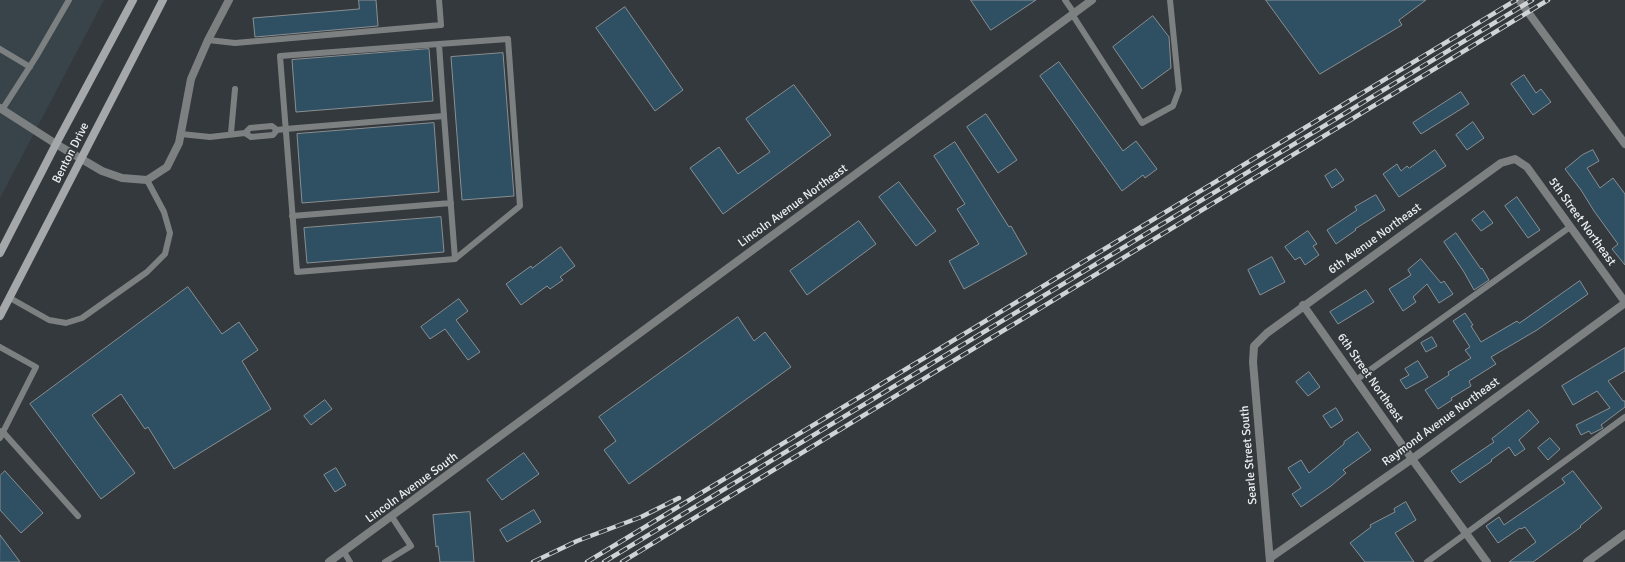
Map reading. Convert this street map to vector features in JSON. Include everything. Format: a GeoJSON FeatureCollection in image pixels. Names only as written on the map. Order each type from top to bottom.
{"type":"FeatureCollection","features":[{"type":"Feature","properties":{"kind":"main road","name":"Benton Drive"},"geometry":{"type":"LineString","coordinates":[[0,253],[133,0]]}},
{"type":"Feature","properties":{"kind":"main road","name":"Benton Drive"},"geometry":{"type":"LineString","coordinates":[[0,316],[163,0]]}},
{"type":"Feature","properties":{"kind":"street"},"geometry":{"type":"LineString","coordinates":[[1,109],[102,171],[122,178],[146,180],[167,168],[179,143],[191,79],[208,40],[229,0]]}},
{"type":"Feature","properties":{"kind":"street","name":"Lincoln Avenue Northeast"},"geometry":{"type":"LineString","coordinates":[[508,432],[1092,0]]}},
{"type":"Feature","properties":{"kind":"street"},"geometry":{"type":"LineString","coordinates":[[1520,0],[1625,144]]}},
{"type":"Feature","properties":{"kind":"street","name":"5th Street Northeast"},"geometry":{"type":"LineString","coordinates":[[1515,159],[1527,168],[1625,302]]}},
{"type":"Feature","properties":{"kind":"street","name":"6th Avenue Northeast"},"geometry":{"type":"LineString","coordinates":[[1254,346],[1267,333],[1304,305],[1501,163],[1515,159]]}},
{"type":"Feature","properties":{"kind":"street","name":"Raymond Avenue Northeast"},"geometry":{"type":"LineString","coordinates":[[1270,560],[1412,459],[1625,302]]}},
{"type":"Feature","properties":{"kind":"street","name":"6th Street Northeast"},"geometry":{"type":"LineString","coordinates":[[1304,305],[1412,459],[1487,562]]}},
{"type":"Feature","properties":{"kind":"street","name":"Searle Street South"},"geometry":{"type":"LineString","coordinates":[[1254,346],[1253,362],[1270,560]]}},
{"type":"Feature","properties":{"kind":"street","name":"Lincoln Avenue South"},"geometry":{"type":"LineString","coordinates":[[329,562],[508,432]]}},
{"type":"Feature","properties":{"kind":"street"},"geometry":{"type":"LineString","coordinates":[[1588,562],[1625,534]]}},
{"type":"Feature","properties":{"kind":"lane"},"geometry":{"type":"LineString","coordinates":[[1,109],[30,67],[70,0]]}},
{"type":"Feature","properties":{"kind":"lane"},"geometry":{"type":"LineString","coordinates":[[208,40],[235,43],[441,25],[439,0]]}},
{"type":"Feature","properties":{"kind":"lane"},"geometry":{"type":"LineString","coordinates":[[1065,0],[1142,123],[1173,106],[1179,90],[1170,0]]}},
{"type":"Feature","properties":{"kind":"lane"},"geometry":{"type":"LineString","coordinates":[[508,39],[520,206],[455,259],[297,272],[280,56],[439,44],[508,39]]}},
{"type":"Feature","properties":{"kind":"lane"},"geometry":{"type":"LineString","coordinates":[[439,44],[455,259]]}},
{"type":"Feature","properties":{"kind":"lane"},"geometry":{"type":"LineString","coordinates":[[0,49],[30,67]]}},
{"type":"Feature","properties":{"kind":"lane"},"geometry":{"type":"LineString","coordinates":[[231,133],[235,89]]}},
{"type":"Feature","properties":{"kind":"lane"},"geometry":{"type":"LineString","coordinates":[[181,134],[210,137],[231,133],[244,133],[251,137],[268,136],[273,135],[277,130],[285,129],[444,116]]}},
{"type":"Feature","properties":{"kind":"lane"},"geometry":{"type":"LineString","coordinates":[[244,133],[250,128],[272,126],[277,130]]}},
{"type":"Feature","properties":{"kind":"lane"},"geometry":{"type":"LineString","coordinates":[[10,298],[49,320],[66,323],[82,318],[147,272],[165,254],[170,233],[164,212],[146,180]]}},
{"type":"Feature","properties":{"kind":"lane"},"geometry":{"type":"LineString","coordinates":[[292,216],[450,203]]}},
{"type":"Feature","properties":{"kind":"lane"},"geometry":{"type":"LineString","coordinates":[[1356,380],[1570,227]]}},
{"type":"Feature","properties":{"kind":"lane"},"geometry":{"type":"LineString","coordinates":[[0,347],[36,366],[1,434],[78,516]]}},
{"type":"Feature","properties":{"kind":"lane"},"geometry":{"type":"LineString","coordinates":[[1427,562],[1625,418]]}},
{"type":"Feature","properties":{"kind":"lane"},"geometry":{"type":"LineString","coordinates":[[385,562],[410,546],[392,517]]}},
{"type":"Feature","properties":{"kind":"lane"},"geometry":{"type":"LineString","coordinates":[[344,552],[350,562]]}},
{"type":"Feature","properties":{"kind":"shaded area"},"geometry":{"type":"Polygon","coordinates":[[[0,0],[104,0],[0,198],[0,0]]]}},
{"type":"Feature","properties":{"kind":"building"},"geometry":{"type":"Polygon","coordinates":[[[359,0],[376,0],[378,26],[255,37],[253,18],[359,9],[359,0]]]}},
{"type":"Feature","properties":{"kind":"building"},"geometry":{"type":"Polygon","coordinates":[[[971,0],[1036,0],[991,30],[971,0]]]}},
{"type":"Feature","properties":{"kind":"building"},"geometry":{"type":"Polygon","coordinates":[[[1266,0],[1426,0],[1399,20],[1402,25],[1320,74],[1266,0]]]}},
{"type":"Feature","properties":{"kind":"building"},"geometry":{"type":"Polygon","coordinates":[[[625,7],[683,90],[655,111],[596,28],[625,7]]]}},
{"type":"Feature","properties":{"kind":"building"},"geometry":{"type":"Polygon","coordinates":[[[1153,16],[1169,37],[1171,68],[1142,89],[1113,47],[1153,16]]]}},
{"type":"Feature","properties":{"kind":"building"},"geometry":{"type":"Polygon","coordinates":[[[429,49],[433,101],[296,112],[292,60],[429,49]]]}},
{"type":"Feature","properties":{"kind":"building"},"geometry":{"type":"Polygon","coordinates":[[[503,53],[514,196],[462,200],[451,57],[503,53]]]}},
{"type":"Feature","properties":{"kind":"building"},"geometry":{"type":"Polygon","coordinates":[[[1059,62],[1123,151],[1136,141],[1157,169],[1145,178],[1143,175],[1122,191],[1040,76],[1059,62]]]}},
{"type":"Feature","properties":{"kind":"building"},"geometry":{"type":"Polygon","coordinates":[[[1524,75],[1536,93],[1541,89],[1551,102],[1533,115],[1511,84],[1524,75]]]}},
{"type":"Feature","properties":{"kind":"building"},"geometry":{"type":"Polygon","coordinates":[[[794,85],[831,135],[723,214],[690,168],[719,147],[738,174],[770,152],[746,119],[794,85]]]}},
{"type":"Feature","properties":{"kind":"building"},"geometry":{"type":"Polygon","coordinates":[[[1461,92],[1469,104],[1421,134],[1413,123],[1461,92]]]}},
{"type":"Feature","properties":{"kind":"building"},"geometry":{"type":"Polygon","coordinates":[[[986,114],[1017,160],[998,173],[967,127],[986,114]]]}},
{"type":"Feature","properties":{"kind":"building"},"geometry":{"type":"Polygon","coordinates":[[[1473,122],[1484,138],[1467,150],[1456,135],[1473,122]]]}},
{"type":"Feature","properties":{"kind":"building"},"geometry":{"type":"Polygon","coordinates":[[[434,123],[439,192],[302,203],[297,134],[434,123]]]}},
{"type":"Feature","properties":{"kind":"building"},"geometry":{"type":"Polygon","coordinates":[[[955,142],[1009,227],[1011,226],[1027,254],[964,289],[949,261],[979,244],[957,209],[965,204],[934,156],[955,142]]]}},
{"type":"Feature","properties":{"kind":"building"},"geometry":{"type":"Polygon","coordinates":[[[1435,150],[1446,166],[1399,197],[1383,174],[1397,164],[1401,171],[1407,166],[1409,168],[1435,150]]]}},
{"type":"Feature","properties":{"kind":"building"},"geometry":{"type":"Polygon","coordinates":[[[1593,150],[1599,161],[1587,168],[1600,188],[1613,178],[1625,194],[1625,265],[1612,249],[1618,244],[1565,169],[1582,155],[1593,150]]]}},
{"type":"Feature","properties":{"kind":"building"},"geometry":{"type":"Polygon","coordinates":[[[1336,169],[1344,180],[1332,188],[1325,176],[1336,169]]]}},
{"type":"Feature","properties":{"kind":"building"},"geometry":{"type":"Polygon","coordinates":[[[899,182],[936,231],[916,246],[879,197],[899,182]]]}},
{"type":"Feature","properties":{"kind":"building"},"geometry":{"type":"Polygon","coordinates":[[[1376,195],[1385,210],[1355,229],[1356,230],[1336,244],[1327,230],[1357,210],[1355,207],[1376,195]]]}},
{"type":"Feature","properties":{"kind":"building"},"geometry":{"type":"Polygon","coordinates":[[[1517,197],[1540,230],[1528,238],[1505,206],[1517,197]]]}},
{"type":"Feature","properties":{"kind":"building"},"geometry":{"type":"Polygon","coordinates":[[[1484,211],[1493,223],[1481,231],[1472,220],[1484,211]]]}},
{"type":"Feature","properties":{"kind":"building"},"geometry":{"type":"Polygon","coordinates":[[[441,217],[444,252],[307,263],[304,228],[441,217]]]}},
{"type":"Feature","properties":{"kind":"building"},"geometry":{"type":"Polygon","coordinates":[[[859,221],[876,244],[807,295],[790,271],[859,221]]]}},
{"type":"Feature","properties":{"kind":"building"},"geometry":{"type":"Polygon","coordinates":[[[1308,231],[1317,244],[1313,246],[1319,255],[1305,265],[1300,257],[1295,260],[1285,247],[1308,231]]]}},
{"type":"Feature","properties":{"kind":"building"},"geometry":{"type":"Polygon","coordinates":[[[1456,233],[1489,280],[1474,290],[1444,242],[1456,233]]]}},
{"type":"Feature","properties":{"kind":"building"},"geometry":{"type":"Polygon","coordinates":[[[561,247],[575,266],[560,277],[563,280],[550,289],[547,286],[521,305],[506,284],[531,266],[532,268],[561,247]]]}},
{"type":"Feature","properties":{"kind":"building"},"geometry":{"type":"Polygon","coordinates":[[[1272,257],[1285,282],[1260,295],[1248,270],[1272,257]]]}},
{"type":"Feature","properties":{"kind":"building"},"geometry":{"type":"Polygon","coordinates":[[[1421,259],[1441,283],[1444,281],[1453,294],[1439,303],[1427,284],[1413,297],[1416,302],[1403,311],[1389,289],[1411,275],[1408,270],[1421,259]]]}},
{"type":"Feature","properties":{"kind":"building"},"geometry":{"type":"Polygon","coordinates":[[[1580,281],[1588,294],[1537,330],[1491,357],[1496,364],[1469,381],[1471,386],[1451,398],[1452,400],[1438,409],[1425,390],[1449,375],[1448,372],[1471,358],[1465,350],[1470,347],[1453,321],[1465,313],[1473,325],[1471,326],[1481,342],[1517,321],[1519,323],[1580,281]]]}},
{"type":"Feature","properties":{"kind":"building"},"geometry":{"type":"Polygon","coordinates":[[[188,287],[222,334],[239,322],[258,350],[242,361],[271,409],[174,469],[148,427],[145,429],[121,394],[92,415],[135,473],[101,499],[30,404],[188,287]]]}},
{"type":"Feature","properties":{"kind":"building"},"geometry":{"type":"Polygon","coordinates":[[[1366,290],[1374,302],[1338,324],[1330,312],[1366,290]]]}},
{"type":"Feature","properties":{"kind":"building"},"geometry":{"type":"Polygon","coordinates":[[[459,299],[468,311],[456,320],[480,352],[468,360],[445,329],[430,339],[421,327],[459,299]]]}},
{"type":"Feature","properties":{"kind":"building"},"geometry":{"type":"Polygon","coordinates":[[[738,317],[754,341],[765,332],[791,367],[629,484],[604,450],[616,441],[599,417],[738,317]]]}},
{"type":"Feature","properties":{"kind":"building"},"geometry":{"type":"Polygon","coordinates":[[[1432,337],[1437,346],[1426,352],[1421,343],[1432,337]]]}},
{"type":"Feature","properties":{"kind":"building"},"geometry":{"type":"Polygon","coordinates":[[[1625,348],[1625,371],[1608,381],[1623,401],[1625,401],[1625,407],[1601,425],[1603,428],[1591,434],[1589,431],[1581,435],[1576,425],[1610,408],[1597,391],[1573,405],[1562,386],[1625,348]]]}},
{"type":"Feature","properties":{"kind":"building"},"geometry":{"type":"Polygon","coordinates":[[[1418,361],[1428,377],[1406,389],[1400,380],[1409,375],[1405,369],[1418,361]]]}},
{"type":"Feature","properties":{"kind":"building"},"geometry":{"type":"Polygon","coordinates":[[[1309,372],[1320,387],[1308,396],[1296,382],[1309,372]]]}},
{"type":"Feature","properties":{"kind":"building"},"geometry":{"type":"Polygon","coordinates":[[[325,400],[332,409],[311,425],[304,416],[325,400]]]}},
{"type":"Feature","properties":{"kind":"building"},"geometry":{"type":"Polygon","coordinates":[[[1336,408],[1343,420],[1331,428],[1323,416],[1336,408]]]}},
{"type":"Feature","properties":{"kind":"building"},"geometry":{"type":"Polygon","coordinates":[[[1529,410],[1539,422],[1519,440],[1525,449],[1515,456],[1509,447],[1491,460],[1492,461],[1460,483],[1451,471],[1494,442],[1492,439],[1529,410]]]}},
{"type":"Feature","properties":{"kind":"building"},"geometry":{"type":"Polygon","coordinates":[[[1358,432],[1371,450],[1343,470],[1346,473],[1331,486],[1301,507],[1292,494],[1301,488],[1288,468],[1301,460],[1309,473],[1344,444],[1344,442],[1358,432]]]}},
{"type":"Feature","properties":{"kind":"building"},"geometry":{"type":"Polygon","coordinates":[[[1550,438],[1560,449],[1548,460],[1538,448],[1550,438]]]}},
{"type":"Feature","properties":{"kind":"building"},"geometry":{"type":"Polygon","coordinates":[[[524,453],[539,474],[502,500],[487,480],[524,453]]]}},
{"type":"Feature","properties":{"kind":"building"},"geometry":{"type":"Polygon","coordinates":[[[336,468],[346,485],[335,492],[324,475],[336,468]]]}},
{"type":"Feature","properties":{"kind":"building"},"geometry":{"type":"Polygon","coordinates":[[[5,471],[43,513],[21,533],[0,510],[0,476],[5,471]]]}},
{"type":"Feature","properties":{"kind":"building"},"geometry":{"type":"Polygon","coordinates":[[[1573,471],[1602,508],[1580,526],[1581,527],[1533,562],[1509,562],[1536,542],[1525,527],[1520,528],[1498,543],[1486,526],[1499,517],[1504,525],[1565,483],[1562,479],[1573,471]]]}},
{"type":"Feature","properties":{"kind":"building"},"geometry":{"type":"Polygon","coordinates":[[[1406,502],[1416,520],[1395,533],[1414,562],[1365,562],[1350,543],[1371,527],[1370,525],[1395,512],[1394,509],[1406,502]]]}},
{"type":"Feature","properties":{"kind":"building"},"geometry":{"type":"Polygon","coordinates":[[[534,510],[541,522],[507,542],[500,530],[534,510]]]}},
{"type":"Feature","properties":{"kind":"building"},"geometry":{"type":"Polygon","coordinates":[[[470,512],[474,562],[440,562],[438,546],[436,547],[433,515],[470,512]]]}},
{"type":"Feature","properties":{"kind":"building"},"geometry":{"type":"Polygon","coordinates":[[[0,535],[20,562],[0,562],[0,535]]]}},
{"type":"Feature","properties":{"kind":"railway"},"geometry":{"type":"LineString","coordinates":[[587,562],[1516,0]]}},
{"type":"Feature","properties":{"kind":"railway"},"geometry":{"type":"LineString","coordinates":[[604,562],[1532,0]]}},
{"type":"Feature","properties":{"kind":"railway"},"geometry":{"type":"LineString","coordinates":[[622,562],[1548,0]]}},
{"type":"Feature","properties":{"kind":"railway"},"geometry":{"type":"LineString","coordinates":[[533,562],[577,541],[641,517],[679,498]]}}]}
